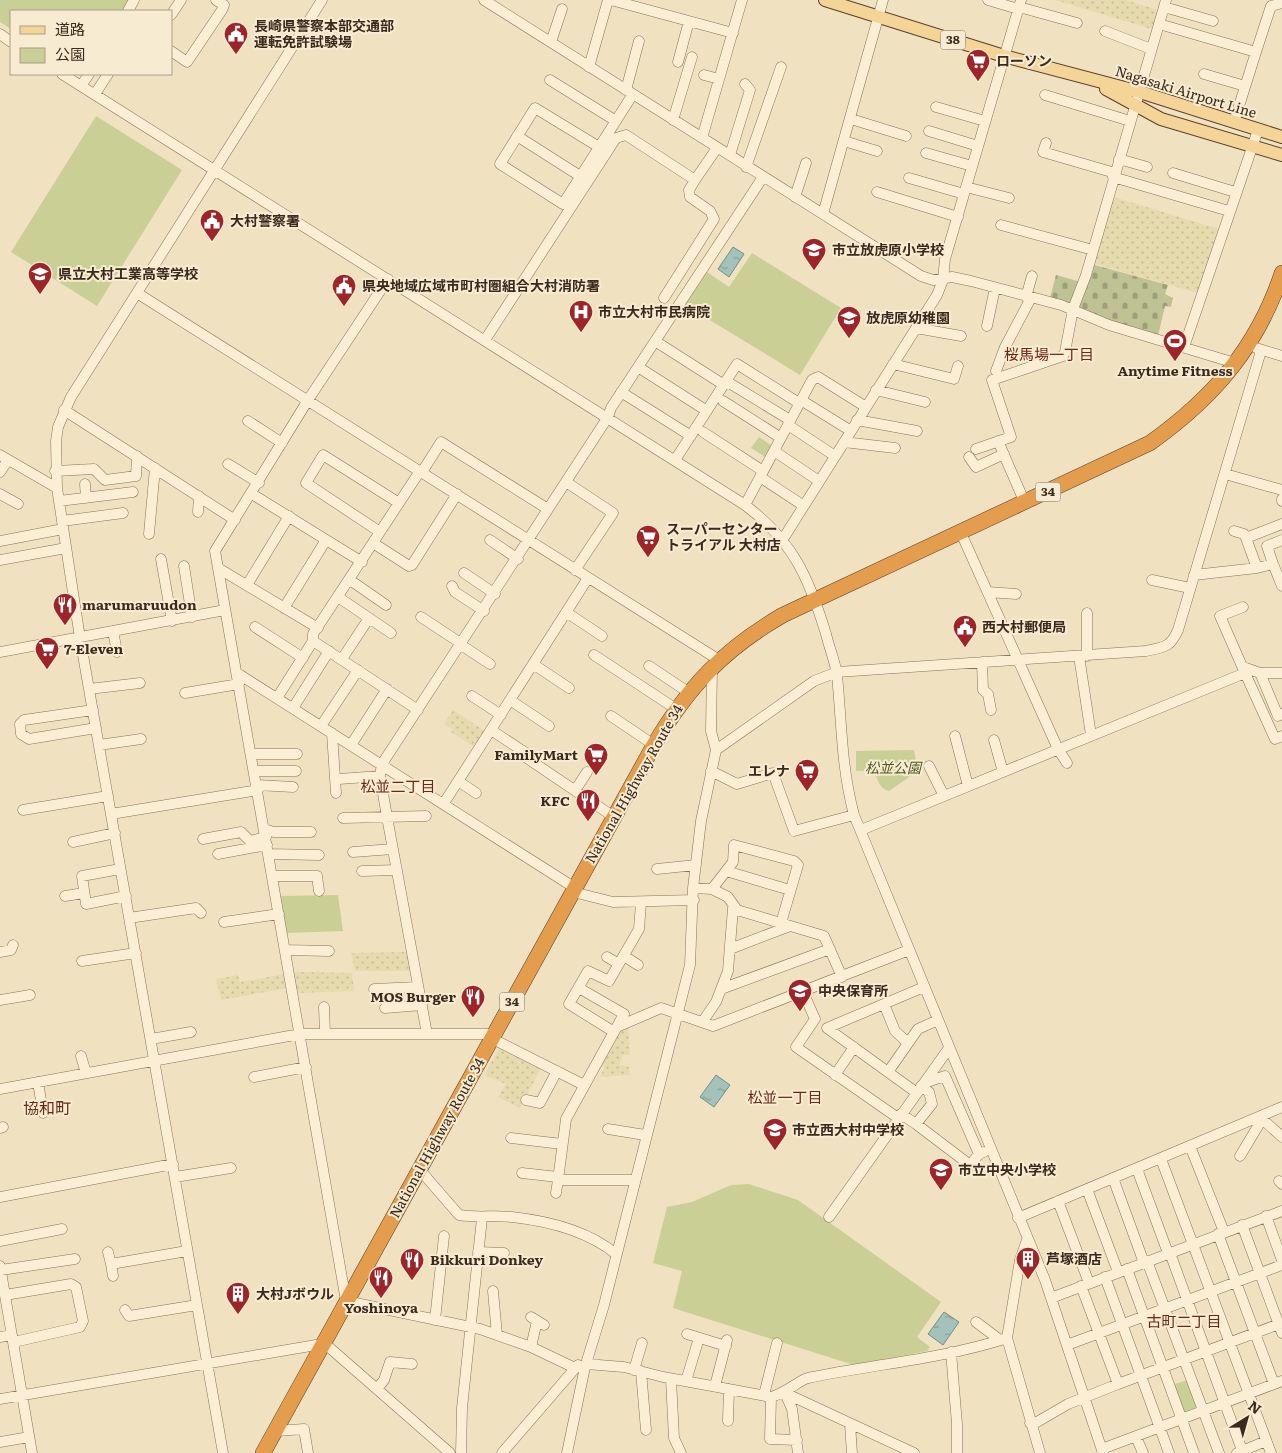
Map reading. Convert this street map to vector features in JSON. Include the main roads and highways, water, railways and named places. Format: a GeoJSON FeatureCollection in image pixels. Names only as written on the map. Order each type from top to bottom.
{"type":"FeatureCollection","features":[{"type":"Feature","properties":{"kind":"highway","name":"National Highway Route 34"},"geometry":{"type":"LineString","coordinates":[[263,1453],[654,745],[688,692],[716,663],[758,629],[783,615],[1150,443],[1214,391],[1235,364],[1255,347],[1282,273]]}},
{"type":"Feature","properties":{"kind":"main road","name":"Nagasaki Airport Line"},"geometry":{"type":"LineString","coordinates":[[833,1],[879,18],[1004,56],[1081,76],[1138,99],[1234,122],[1282,137]]}},
{"type":"Feature","properties":{"kind":"main road","name":"Nagasaki Airport Line"},"geometry":{"type":"LineString","coordinates":[[1138,99],[1161,119],[1282,154]]}},
{"type":"Feature","properties":{"kind":"water"},"geometry":{"type":"Polygon","coordinates":[[[733,247],[744,254],[729,277],[718,269],[733,247]]]}},
{"type":"Feature","properties":{"kind":"water"},"geometry":{"type":"Polygon","coordinates":[[[716,1075],[730,1085],[714,1107],[700,1097],[716,1075]]]}},
{"type":"Feature","properties":{"kind":"water"},"geometry":{"type":"Polygon","coordinates":[[[944,1312],[959,1322],[943,1345],[928,1334],[944,1312]]]}},
{"type":"Feature","properties":{"kind":"place","name":"長崎県警察本部交通部 運転免許試験場"},"geometry":{"type":"Point","coordinates":[236,55]}},
{"type":"Feature","properties":{"kind":"place","name":"ローソン"},"geometry":{"type":"Point","coordinates":[978,82]}},
{"type":"Feature","properties":{"kind":"place","name":"大村警察署"},"geometry":{"type":"Point","coordinates":[212,242]}},
{"type":"Feature","properties":{"kind":"place","name":"市立放虎原小学校"},"geometry":{"type":"Point","coordinates":[814,271]}},
{"type":"Feature","properties":{"kind":"place","name":"県立大村工業高等学校"},"geometry":{"type":"Point","coordinates":[40,295]}},
{"type":"Feature","properties":{"kind":"place","name":"県央地域広域市町村圏組合大村消防署"},"geometry":{"type":"Point","coordinates":[344,307]}},
{"type":"Feature","properties":{"kind":"place","name":"市立大村市民病院"},"geometry":{"type":"Point","coordinates":[581,333]}},
{"type":"Feature","properties":{"kind":"place","name":"放虎原幼稚園"},"geometry":{"type":"Point","coordinates":[849,339]}},
{"type":"Feature","properties":{"kind":"place","name":"Anytime Fitness"},"geometry":{"type":"Point","coordinates":[1175,362]}},
{"type":"Feature","properties":{"kind":"place","name":"スーパーセンター トライアル 大村店"},"geometry":{"type":"Point","coordinates":[648,558]}},
{"type":"Feature","properties":{"kind":"place","name":"marumaruudon"},"geometry":{"type":"Point","coordinates":[65,626]}},
{"type":"Feature","properties":{"kind":"place","name":"西大村郵便局"},"geometry":{"type":"Point","coordinates":[965,648]}},
{"type":"Feature","properties":{"kind":"place","name":"7-Eleven"},"geometry":{"type":"Point","coordinates":[47,670]}},
{"type":"Feature","properties":{"kind":"place","name":"FamilyMart"},"geometry":{"type":"Point","coordinates":[596,776]}},
{"type":"Feature","properties":{"kind":"place","name":"エレナ"},"geometry":{"type":"Point","coordinates":[807,792]}},
{"type":"Feature","properties":{"kind":"place","name":"KFC"},"geometry":{"type":"Point","coordinates":[588,822]}},
{"type":"Feature","properties":{"kind":"place","name":"中央保育所"},"geometry":{"type":"Point","coordinates":[800,1012]}},
{"type":"Feature","properties":{"kind":"place","name":"MOS Burger"},"geometry":{"type":"Point","coordinates":[473,1018]}},
{"type":"Feature","properties":{"kind":"place","name":"市立西大村中学校"},"geometry":{"type":"Point","coordinates":[775,1151]}},
{"type":"Feature","properties":{"kind":"place","name":"市立中央小学校"},"geometry":{"type":"Point","coordinates":[941,1191]}},
{"type":"Feature","properties":{"kind":"place","name":"芦塚酒店"},"geometry":{"type":"Point","coordinates":[1028,1280]}},
{"type":"Feature","properties":{"kind":"place","name":"Bikkuri Donkey"},"geometry":{"type":"Point","coordinates":[412,1281]}},
{"type":"Feature","properties":{"kind":"place","name":"Yoshinoya"},"geometry":{"type":"Point","coordinates":[381,1299]}},
{"type":"Feature","properties":{"kind":"place","name":"大村Jボウル"},"geometry":{"type":"Point","coordinates":[238,1315]}},
{"type":"Feature","properties":{"kind":"district","name":"桜馬場一丁目"},"geometry":{"type":"Point","coordinates":[1049,355]}},
{"type":"Feature","properties":{"kind":"district","name":"松並二丁目"},"geometry":{"type":"Point","coordinates":[398,787]}},
{"type":"Feature","properties":{"kind":"district","name":"松並一丁目"},"geometry":{"type":"Point","coordinates":[785,1098]}},
{"type":"Feature","properties":{"kind":"district","name":"協和町"},"geometry":{"type":"Point","coordinates":[47,1108]}},
{"type":"Feature","properties":{"kind":"district","name":"古町二丁目"},"geometry":{"type":"Point","coordinates":[1184,1322]}},
{"type":"Feature","properties":{"kind":"park label","name":"松並公園"},"geometry":{"type":"Point","coordinates":[893,768]}}]}
